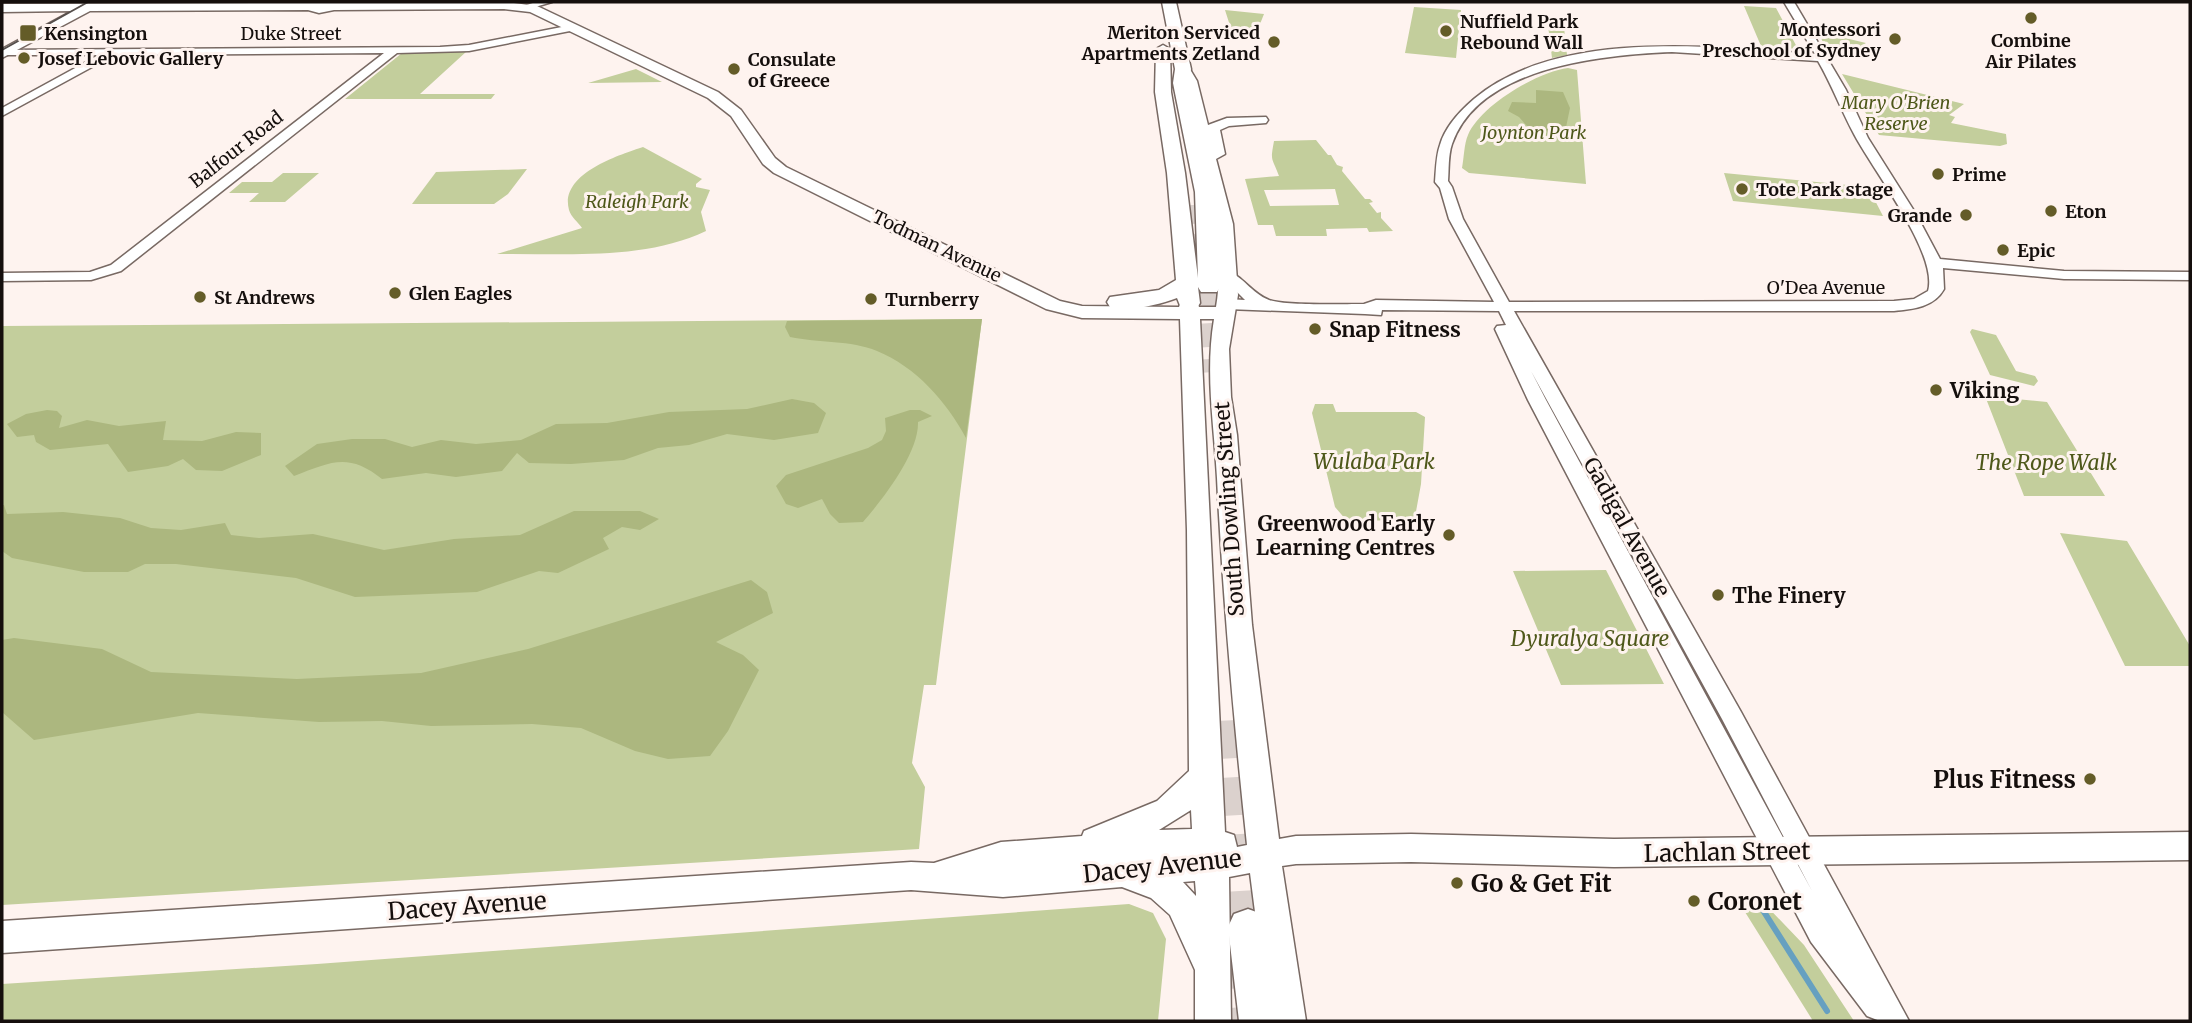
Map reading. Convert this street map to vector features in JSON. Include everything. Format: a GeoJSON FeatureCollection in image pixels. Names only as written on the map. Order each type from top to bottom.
{"type":"FeatureCollection","features":[{"type":"Feature","properties":{"kind":"highway","name":"South Dowling Street"},"geometry":{"type":"LineString","coordinates":[[1163,49],[1166,3]]}},
{"type":"Feature","properties":{"kind":"highway","name":"South Dowling Street"},"geometry":{"type":"LineString","coordinates":[[1166,3],[1186,75]]}},
{"type":"Feature","properties":{"kind":"highway"},"geometry":{"type":"LineString","coordinates":[[1163,49],[1193,205]]}},
{"type":"Feature","properties":{"kind":"highway"},"geometry":{"type":"LineString","coordinates":[[1163,49],[1163,92],[1198,283]]}},
{"type":"Feature","properties":{"kind":"highway"},"geometry":{"type":"LineString","coordinates":[[1186,75],[1181,83],[1207,208],[1198,283],[1189,309]]}},
{"type":"Feature","properties":{"kind":"highway"},"geometry":{"type":"LineString","coordinates":[[1118,302],[1166,294],[1184,285],[1198,283]]}},
{"type":"Feature","properties":{"kind":"highway"},"geometry":{"type":"LineString","coordinates":[[1248,927],[1260,1021]]}},
{"type":"Feature","properties":{"kind":"main road"},"geometry":{"type":"LineString","coordinates":[[4,48],[69,4]]}},
{"type":"Feature","properties":{"kind":"main road","name":"Todman Avenue"},"geometry":{"type":"LineString","coordinates":[[94,4],[313,6],[319,9],[331,4],[525,7],[551,16],[726,98],[769,161],[792,166],[1063,296],[1080,300],[1189,309]]}},
{"type":"Feature","properties":{"kind":"main road"},"geometry":{"type":"LineString","coordinates":[[2,8],[94,4]]}},
{"type":"Feature","properties":{"kind":"main road"},"geometry":{"type":"LineString","coordinates":[[4,48],[94,4]]}},
{"type":"Feature","properties":{"kind":"main road"},"geometry":{"type":"LineString","coordinates":[[1186,75],[1204,107],[1212,114],[1227,118],[1261,120],[1227,122],[1214,127],[1212,131],[1217,157],[1212,169]]}},
{"type":"Feature","properties":{"kind":"main road","name":"South Dowling Street"},"geometry":{"type":"LineString","coordinates":[[1186,75],[1224,224],[1228,276],[1219,349],[1220,397],[1226,435],[1238,625],[1264,855],[1288,1021]]}},
{"type":"Feature","properties":{"kind":"main road","name":"Todman Avenue"},"geometry":{"type":"LineString","coordinates":[[779,162],[1053,304],[1082,312],[1143,313],[1189,309]]}},
{"type":"Feature","properties":{"kind":"main road"},"geometry":{"type":"LineString","coordinates":[[1189,309],[1226,309]]}},
{"type":"Feature","properties":{"kind":"main road","name":"South Dowling Street"},"geometry":{"type":"LineString","coordinates":[[1189,309],[1210,854],[1213,1021]]}},
{"type":"Feature","properties":{"kind":"main road"},"geometry":{"type":"LineString","coordinates":[[1143,313],[1160,320],[1172,331],[1182,382],[1193,404]]}},
{"type":"Feature","properties":{"kind":"main road"},"geometry":{"type":"LineString","coordinates":[[1073,850],[1170,811],[1205,775]]}},
{"type":"Feature","properties":{"kind":"main road","name":"Lachlan Street"},"geometry":{"type":"LineString","coordinates":[[1264,855],[1286,850],[1411,848],[1615,853],[2190,846]]}},
{"type":"Feature","properties":{"kind":"main road","name":"Dacey Avenue"},"geometry":{"type":"LineString","coordinates":[[933,879],[958,868],[1001,856],[1073,850],[1264,855]]}},
{"type":"Feature","properties":{"kind":"main road","name":"Dacey Avenue"},"geometry":{"type":"LineString","coordinates":[[2,937],[911,876],[1003,881],[1115,872],[1210,854]]}},
{"type":"Feature","properties":{"kind":"main road"},"geometry":{"type":"LineString","coordinates":[[1115,872],[1145,879],[1175,893],[1187,908],[1212,969]]}},
{"type":"Feature","properties":{"kind":"street"},"geometry":{"type":"LineString","coordinates":[[525,7],[547,2]]}},
{"type":"Feature","properties":{"kind":"street"},"geometry":{"type":"LineString","coordinates":[[1788,2],[1839,89],[1863,142],[1901,200],[1934,263],[2064,275],[2190,276]]}},
{"type":"Feature","properties":{"kind":"street","name":"Duke Street"},"geometry":{"type":"LineString","coordinates":[[4,48],[113,51],[470,48],[572,28]]}},
{"type":"Feature","properties":{"kind":"street","name":"Gadigal Avenue"},"geometry":{"type":"LineString","coordinates":[[1789,851],[1537,400],[1456,219],[1446,187],[1441,182],[1444,145],[1458,120],[1489,92],[1514,78],[1537,70],[1567,61],[1640,50],[1692,49],[1821,58]]}},
{"type":"Feature","properties":{"kind":"street","name":"Balfour Road"},"geometry":{"type":"LineString","coordinates":[[99,275],[116,268],[395,50]]}},
{"type":"Feature","properties":{"kind":"street"},"geometry":{"type":"LineString","coordinates":[[2,113],[113,51]]}},
{"type":"Feature","properties":{"kind":"street","name":"O'Dea Avenue"},"geometry":{"type":"LineString","coordinates":[[1226,309],[1274,307],[1411,312],[1426,307],[1908,304],[1928,299],[1936,291],[1938,285],[1934,263]]}},
{"type":"Feature","properties":{"kind":"street"},"geometry":{"type":"LineString","coordinates":[[2,276],[99,275]]}},
{"type":"Feature","properties":{"kind":"street"},"geometry":{"type":"LineString","coordinates":[[1228,276],[1250,297],[1274,307]]}},
{"type":"Feature","properties":{"kind":"street","name":"O'Dea Avenue"},"geometry":{"type":"LineString","coordinates":[[1226,309],[1301,308]]}},
{"type":"Feature","properties":{"kind":"street"},"geometry":{"type":"LineString","coordinates":[[1789,851],[1821,933],[1892,1021]]}},
{"type":"Feature","properties":{"kind":"green space"},"geometry":{"type":"Polygon","coordinates":[[[1744,6],[1776,8],[1798,49],[1761,46],[1744,6]]]}},
{"type":"Feature","properties":{"kind":"green space"},"geometry":{"type":"Polygon","coordinates":[[[1414,7],[1461,10],[1456,58],[1405,53],[1414,7]]]}},
{"type":"Feature","properties":{"kind":"green space"},"geometry":{"type":"Polygon","coordinates":[[[1225,10],[1264,14],[1256,34],[1232,32],[1225,10]]]}},
{"type":"Feature","properties":{"kind":"green space"},"geometry":{"type":"Polygon","coordinates":[[[1547,17],[1563,18],[1567,55],[1552,58],[1547,17]]]}},
{"type":"Feature","properties":{"kind":"green space"},"geometry":{"type":"Polygon","coordinates":[[[1819,33],[1866,43],[1852,51],[1824,45],[1819,33]]]}},
{"type":"Feature","properties":{"kind":"green space"},"geometry":{"type":"Polygon","coordinates":[[[467,51],[420,94],[495,94],[491,99],[345,99],[402,53],[467,51]]]}},
{"type":"Feature","properties":{"kind":"green space","name":"Joynton Park"},"geometry":{"type":"Polygon","coordinates":[[[1568,68],[1577,70],[1586,184],[1469,173],[1462,168],[1468,135],[1484,113],[1526,83],[1568,68]]]}},
{"type":"Feature","properties":{"kind":"green space"},"geometry":{"type":"Polygon","coordinates":[[[636,69],[662,82],[588,83],[636,69]]]}},
{"type":"Feature","properties":{"kind":"green space","name":"Mary O'Brien Reserve"},"geometry":{"type":"Polygon","coordinates":[[[1842,74],[1964,104],[1949,115],[1955,117],[1951,123],[2006,134],[2007,144],[2000,146],[1879,135],[1842,74]]]}},
{"type":"Feature","properties":{"kind":"green space"},"geometry":{"type":"Polygon","coordinates":[[[1536,90],[1563,92],[1570,108],[1564,137],[1546,138],[1545,132],[1527,126],[1519,117],[1508,111],[1512,102],[1536,103],[1536,90]]]}},
{"type":"Feature","properties":{"kind":"green space"},"geometry":{"type":"Polygon","coordinates":[[[1316,140],[1337,165],[1343,167],[1342,171],[1365,199],[1373,202],[1369,203],[1377,213],[1381,212],[1381,218],[1393,231],[1369,232],[1367,228],[1326,229],[1327,236],[1276,236],[1273,225],[1258,225],[1245,179],[1279,176],[1272,159],[1274,141],[1316,140]],[[1335,189],[1264,190],[1270,206],[1339,205],[1335,189]]]}},
{"type":"Feature","properties":{"kind":"green space","name":"Raleigh Park"},"geometry":{"type":"Polygon","coordinates":[[[643,147],[702,179],[696,187],[710,190],[701,212],[706,231],[681,241],[630,251],[497,254],[582,228],[569,210],[568,197],[573,186],[593,168],[643,147]]]}},
{"type":"Feature","properties":{"kind":"green space"},"geometry":{"type":"Polygon","coordinates":[[[527,169],[508,194],[494,204],[412,204],[436,172],[527,169]]]}},
{"type":"Feature","properties":{"kind":"green space"},"geometry":{"type":"Polygon","coordinates":[[[283,173],[319,173],[285,202],[249,202],[259,193],[229,193],[242,182],[272,182],[283,173]]]}},
{"type":"Feature","properties":{"kind":"green space"},"geometry":{"type":"Polygon","coordinates":[[[1724,173],[1868,187],[1883,216],[1733,201],[1724,173]]]}},
{"type":"Feature","properties":{"kind":"green space"},"geometry":{"type":"Polygon","coordinates":[[[982,319],[936,685],[924,685],[912,763],[925,787],[919,849],[2,905],[2,326],[982,319]]]}},
{"type":"Feature","properties":{"kind":"green space"},"geometry":{"type":"Polygon","coordinates":[[[982,319],[966,438],[939,398],[905,366],[867,347],[790,337],[785,327],[787,321],[982,319]]]}},
{"type":"Feature","properties":{"kind":"green space"},"geometry":{"type":"Polygon","coordinates":[[[1972,329],[1996,335],[2016,371],[2035,376],[2038,381],[2034,386],[1990,375],[1970,332],[1972,329]]]}},
{"type":"Feature","properties":{"kind":"green space","name":"The Rope Walk"},"geometry":{"type":"Polygon","coordinates":[[[1985,396],[2047,402],[2105,496],[2024,496],[1985,396]]]}},
{"type":"Feature","properties":{"kind":"green space"},"geometry":{"type":"Polygon","coordinates":[[[792,399],[814,403],[826,413],[818,433],[774,440],[727,434],[689,445],[658,448],[624,460],[571,464],[529,463],[517,453],[502,471],[456,477],[426,473],[382,479],[349,462],[329,464],[294,476],[285,466],[317,444],[352,439],[385,439],[412,447],[441,440],[476,444],[521,440],[556,424],[607,423],[669,412],[747,409],[792,399]]]}},
{"type":"Feature","properties":{"kind":"green space","name":"Wulaba Park"},"geometry":{"type":"Polygon","coordinates":[[[1315,404],[1333,404],[1336,412],[1416,412],[1425,417],[1421,484],[1415,517],[1410,520],[1347,521],[1335,507],[1312,413],[1315,404]]]}},
{"type":"Feature","properties":{"kind":"green space"},"geometry":{"type":"Polygon","coordinates":[[[910,410],[920,410],[932,416],[918,422],[913,447],[906,461],[863,522],[839,523],[830,514],[822,499],[798,508],[786,504],[776,486],[786,475],[868,448],[882,440],[886,431],[885,418],[910,410]]]}},
{"type":"Feature","properties":{"kind":"green space"},"geometry":{"type":"Polygon","coordinates":[[[57,411],[62,416],[59,428],[87,420],[119,426],[166,421],[163,440],[202,441],[236,432],[261,433],[261,455],[222,471],[196,470],[183,459],[168,466],[128,472],[108,444],[50,450],[36,442],[34,435],[17,437],[7,424],[26,414],[57,411]]]}},
{"type":"Feature","properties":{"kind":"green space"},"geometry":{"type":"Polygon","coordinates":[[[2,505],[7,514],[63,512],[120,518],[151,528],[181,530],[225,523],[231,535],[259,538],[313,534],[384,550],[454,539],[520,535],[574,511],[640,511],[659,519],[640,530],[622,527],[603,538],[609,549],[558,573],[539,571],[477,592],[355,597],[296,578],[176,564],[145,564],[128,572],[84,572],[12,558],[2,551],[2,505]]]}},
{"type":"Feature","properties":{"kind":"green space","name":"The Rope Walk"},"geometry":{"type":"Polygon","coordinates":[[[2060,533],[2127,541],[2190,646],[2190,666],[2125,666],[2060,533]]]}},
{"type":"Feature","properties":{"kind":"green space","name":"Dyuralya Square"},"geometry":{"type":"Polygon","coordinates":[[[1606,570],[1664,684],[1561,685],[1513,571],[1606,570]]]}},
{"type":"Feature","properties":{"kind":"green space"},"geometry":{"type":"Polygon","coordinates":[[[751,580],[767,592],[773,613],[716,642],[743,655],[759,670],[728,731],[710,756],[668,759],[635,751],[581,728],[532,724],[431,726],[382,721],[319,722],[198,713],[34,740],[2,712],[2,640],[14,638],[102,649],[151,672],[297,679],[421,673],[528,649],[751,580]]]}},
{"type":"Feature","properties":{"kind":"green space"},"geometry":{"type":"Polygon","coordinates":[[[1735,896],[1758,897],[1804,945],[1854,1021],[1813,1021],[1735,896]]]}},
{"type":"Feature","properties":{"kind":"green space"},"geometry":{"type":"Polygon","coordinates":[[[1129,904],[1153,913],[1166,939],[1158,1021],[2,1021],[2,984],[317,964],[1129,904]]]}},
{"type":"Feature","properties":{"kind":"waterway"},"geometry":{"type":"LineString","coordinates":[[1759,904],[1827,1011]]}},
{"type":"Feature","properties":{"kind":"tunnel"},"geometry":{"type":"LineString","coordinates":[[1193,205],[1196,279]]}},
{"type":"Feature","properties":{"kind":"tunnel"},"geometry":{"type":"LineString","coordinates":[[1196,277],[1197,291]]}},
{"type":"Feature","properties":{"kind":"tunnel"},"geometry":{"type":"LineString","coordinates":[[1209,287],[1214,372]]}},
{"type":"Feature","properties":{"kind":"tunnel"},"geometry":{"type":"LineString","coordinates":[[1236,720],[1248,927]]}},
{"type":"Feature","properties":{"kind":"tunnel"},"geometry":{"type":"LineString","coordinates":[[1227,951],[1233,1021]]}},
{"type":"Feature","properties":{"kind":"tram line"},"geometry":{"type":"LineString","coordinates":[[2,50],[88,2]]}},
{"type":"Feature","properties":{"kind":"place","name":"Combine Air Pilates"},"geometry":{"type":"Point","coordinates":[2031,18]}},
{"type":"Feature","properties":{"kind":"place","name":"Nuffield Park Rebound Wall"},"geometry":{"type":"Point","coordinates":[1446,31]}},
{"type":"Feature","properties":{"kind":"place","name":"Kensington"},"geometry":{"type":"Point","coordinates":[28,33]}},
{"type":"Feature","properties":{"kind":"place","name":"Montessori Preschool of Sydney"},"geometry":{"type":"Point","coordinates":[1895,39]}},
{"type":"Feature","properties":{"kind":"place","name":"Meriton Serviced Apartments Zetland"},"geometry":{"type":"Point","coordinates":[1274,42]}},
{"type":"Feature","properties":{"kind":"place","name":"Josef Lebovic Gallery"},"geometry":{"type":"Point","coordinates":[24,58]}},
{"type":"Feature","properties":{"kind":"place","name":"Consulate of Greece"},"geometry":{"type":"Point","coordinates":[734,69]}},
{"type":"Feature","properties":{"kind":"place","name":"Prime"},"geometry":{"type":"Point","coordinates":[1938,174]}},
{"type":"Feature","properties":{"kind":"place","name":"Tote Park stage"},"geometry":{"type":"Point","coordinates":[1742,189]}},
{"type":"Feature","properties":{"kind":"place","name":"Eton"},"geometry":{"type":"Point","coordinates":[2051,211]}},
{"type":"Feature","properties":{"kind":"place","name":"Grande"},"geometry":{"type":"Point","coordinates":[1966,215]}},
{"type":"Feature","properties":{"kind":"place","name":"Epic"},"geometry":{"type":"Point","coordinates":[2003,250]}},
{"type":"Feature","properties":{"kind":"place","name":"Glen Eagles"},"geometry":{"type":"Point","coordinates":[395,293]}},
{"type":"Feature","properties":{"kind":"place","name":"St Andrews"},"geometry":{"type":"Point","coordinates":[200,297]}},
{"type":"Feature","properties":{"kind":"place","name":"Turnberry"},"geometry":{"type":"Point","coordinates":[871,299]}},
{"type":"Feature","properties":{"kind":"place","name":"Snap Fitness"},"geometry":{"type":"Point","coordinates":[1315,329]}},
{"type":"Feature","properties":{"kind":"place","name":"Viking"},"geometry":{"type":"Point","coordinates":[1936,390]}},
{"type":"Feature","properties":{"kind":"place","name":"Greenwood Early Learning Centres"},"geometry":{"type":"Point","coordinates":[1449,535]}},
{"type":"Feature","properties":{"kind":"place","name":"The Finery"},"geometry":{"type":"Point","coordinates":[1718,595]}},
{"type":"Feature","properties":{"kind":"place","name":"Plus Fitness"},"geometry":{"type":"Point","coordinates":[2090,779]}},
{"type":"Feature","properties":{"kind":"place","name":"Go & Get Fit"},"geometry":{"type":"Point","coordinates":[1457,883]}},
{"type":"Feature","properties":{"kind":"place","name":"Coronet"},"geometry":{"type":"Point","coordinates":[1694,901]}}]}
